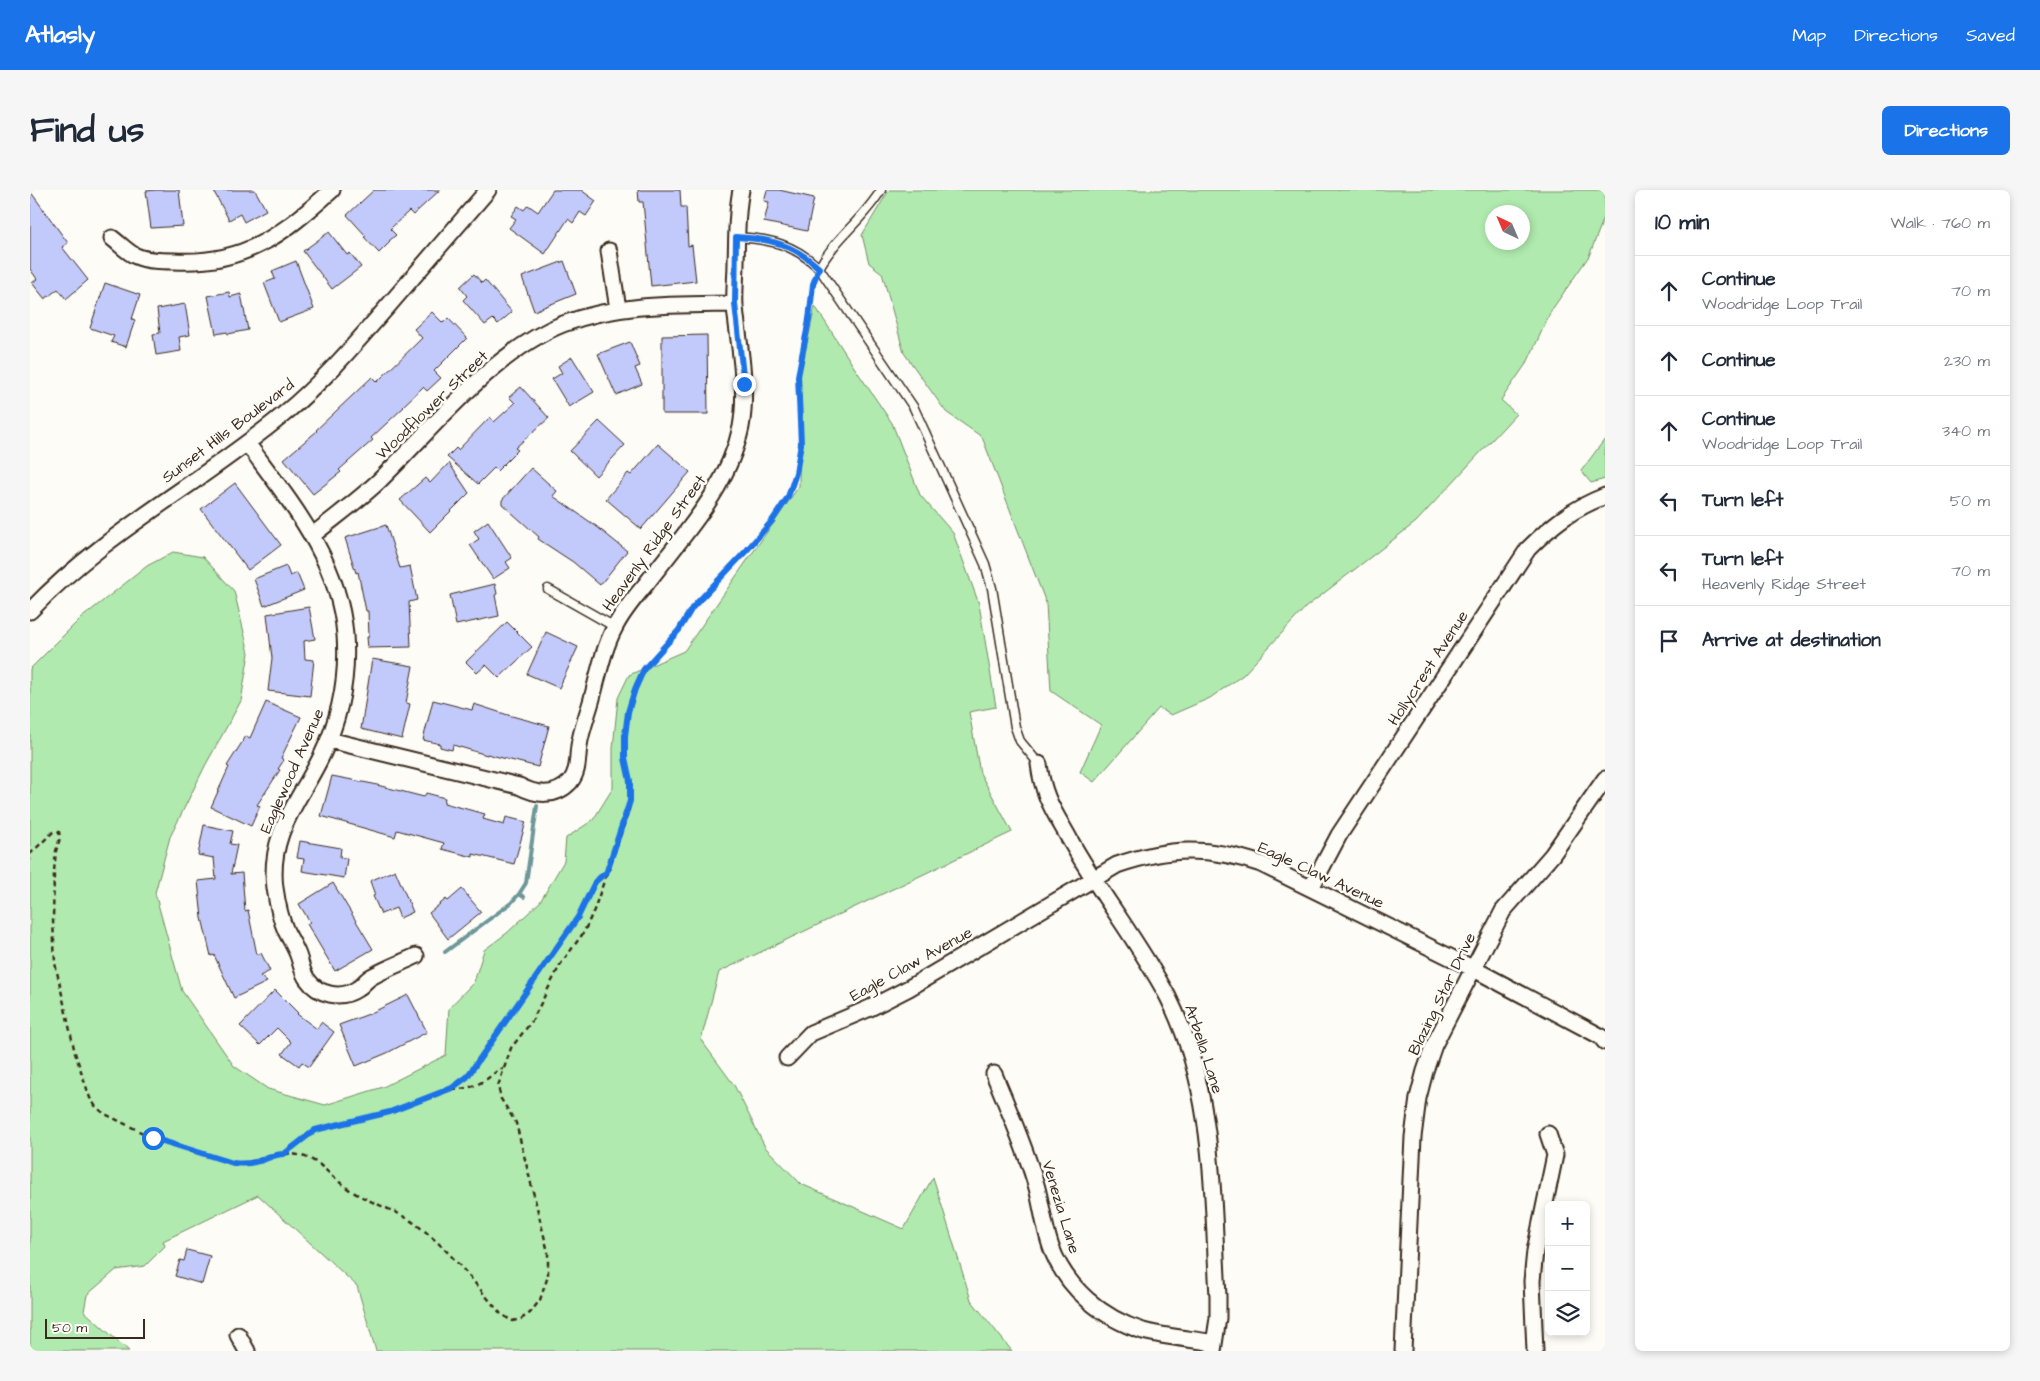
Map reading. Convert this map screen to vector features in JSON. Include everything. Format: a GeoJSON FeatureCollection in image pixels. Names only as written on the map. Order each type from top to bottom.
{"type":"FeatureCollection","features":[{"type":"Feature","properties":{"kind":"street"},"geometry":{"type":"LineString","coordinates":[[112,238],[136,256],[160,261],[186,262],[225,257],[256,247],[276,236],[296,223],[332,190]]}},
{"type":"Feature","properties":{"kind":"street","name":"Sunset Hills Boulevard"},"geometry":{"type":"LineString","coordinates":[[30,611],[69,573],[118,533],[247,443],[284,414],[343,358],[488,190]]}},
{"type":"Feature","properties":{"kind":"street","name":"Heavenly Ridge Street"},"geometry":{"type":"LineString","coordinates":[[329,740],[518,786],[530,792],[541,794],[552,793],[570,781],[576,771],[579,746],[606,648],[615,627],[630,603],[711,500],[725,475],[733,453],[740,427],[744,384],[735,304],[736,237],[741,190]]}},
{"type":"Feature","properties":{"kind":"street"},"geometry":{"type":"LineString","coordinates":[[609,251],[618,309]]}},
{"type":"Feature","properties":{"kind":"street","name":"Woodflower Street"},"geometry":{"type":"LineString","coordinates":[[313,535],[378,482],[490,369],[562,324],[618,309],[647,306],[735,304]]}},
{"type":"Feature","properties":{"kind":"street","name":"Eaglewood Avenue"},"geometry":{"type":"LineString","coordinates":[[247,443],[313,535],[334,582],[345,634],[346,662],[337,717],[329,740],[287,816],[278,843],[274,864],[275,886],[278,907],[285,929],[299,956],[306,979],[314,988],[336,996],[356,990],[371,977],[416,956]]}},
{"type":"Feature","properties":{"kind":"street","name":"Hollycrest Avenue"},"geometry":{"type":"LineString","coordinates":[[1311,888],[1339,835],[1528,549],[1553,524],[1585,504],[1605,496]]}},
{"type":"Feature","properties":{"kind":"street","name":"Arbella Lane"},"geometry":{"type":"LineString","coordinates":[[1039,764],[1042,785],[1047,799],[1093,878],[1151,966],[1183,1032],[1196,1070],[1210,1141],[1218,1296],[1218,1318],[1214,1347]]}},
{"type":"Feature","properties":{"kind":"street","name":"Blazing Star Drive"},"geometry":{"type":"LineString","coordinates":[[1403,1351],[1413,1137],[1418,1098],[1434,1045],[1503,911],[1552,855],[1605,779]]}},
{"type":"Feature","properties":{"kind":"street","name":"Eagle Claw Avenue"},"geometry":{"type":"LineString","coordinates":[[786,1058],[811,1033],[870,1008],[909,988],[1117,865],[1166,851],[1191,850],[1214,851],[1238,856],[1261,864],[1472,968],[1603,1038]]}},
{"type":"Feature","properties":{"kind":"street","name":"Venezia Lane"},"geometry":{"type":"LineString","coordinates":[[994,1074],[1029,1162],[1052,1248],[1062,1269],[1074,1286],[1091,1303],[1124,1324],[1145,1331],[1214,1347]]}},
{"type":"Feature","properties":{"kind":"street"},"geometry":{"type":"LineString","coordinates":[[1535,1351],[1532,1281],[1534,1251],[1555,1155],[1548,1134]]}},
{"type":"Feature","properties":{"kind":"street"},"geometry":{"type":"LineString","coordinates":[[238,1335],[248,1351]]}},
{"type":"Feature","properties":{"kind":"lane"},"geometry":{"type":"LineString","coordinates":[[819,268],[828,252],[860,217],[881,190]]}},
{"type":"Feature","properties":{"kind":"lane"},"geometry":{"type":"LineString","coordinates":[[736,237],[788,246],[800,252],[819,268],[914,408],[979,548],[992,588],[1015,727],[1020,741],[1039,764]]}},
{"type":"Feature","properties":{"kind":"lane"},"geometry":{"type":"LineString","coordinates":[[548,589],[615,627]]}},
{"type":"Feature","properties":{"kind":"path"},"geometry":{"type":"LineString","coordinates":[[30,854],[53,832],[59,832],[60,838],[56,851],[54,872],[52,920],[55,963],[75,1053],[90,1098],[96,1107],[105,1114],[153,1138],[233,1163],[246,1164],[278,1154],[284,1154],[309,1158],[320,1163],[345,1187],[413,1221],[435,1239],[501,1314],[512,1321],[521,1319],[530,1313],[540,1300],[548,1276],[548,1252],[516,1123],[501,1099],[498,1086],[511,1048],[532,1021],[560,965],[584,932],[594,910],[630,801],[630,781],[625,758],[625,736],[628,712],[644,669],[679,630],[692,608],[772,521],[788,497],[796,473],[801,444],[798,376],[809,320],[813,284],[819,268]]}},
{"type":"Feature","properties":{"kind":"path"},"geometry":{"type":"LineString","coordinates":[[284,1154],[315,1130],[390,1112],[452,1088],[467,1077],[481,1059],[522,995],[578,917],[595,882],[606,874]]}},
{"type":"Feature","properties":{"kind":"path"},"geometry":{"type":"LineString","coordinates":[[452,1088],[458,1090],[472,1087],[481,1083],[499,1069],[503,1069]]}},
{"type":"Feature","properties":{"kind":"green space"},"geometry":{"type":"Polygon","coordinates":[[[889,190],[1605,190],[1605,215],[1589,256],[1551,311],[1528,361],[1501,400],[1516,414],[1416,522],[1306,607],[1243,675],[1210,698],[1171,715],[1159,708],[1094,782],[1080,772],[1101,725],[1051,691],[1046,603],[982,437],[946,412],[904,353],[882,273],[869,263],[862,235],[889,190]]]}},
{"type":"Feature","properties":{"kind":"green space"},"geometry":{"type":"Polygon","coordinates":[[[815,306],[892,423],[920,495],[953,533],[979,604],[996,707],[969,712],[980,773],[1012,832],[719,972],[701,1040],[734,1085],[765,1147],[801,1184],[904,1229],[933,1177],[971,1300],[1012,1351],[376,1351],[357,1286],[258,1195],[163,1241],[165,1246],[145,1266],[116,1270],[87,1295],[84,1311],[129,1351],[30,1351],[30,669],[80,619],[147,566],[173,552],[203,557],[234,591],[249,653],[241,701],[205,766],[170,837],[155,893],[182,991],[234,1066],[268,1089],[325,1105],[383,1087],[446,1055],[449,1008],[474,982],[484,950],[507,933],[540,902],[564,861],[566,838],[593,820],[613,788],[613,748],[618,698],[629,675],[684,651],[799,486],[800,374],[815,306]]]}},
{"type":"Feature","properties":{"kind":"green space"},"geometry":{"type":"Polygon","coordinates":[[[1605,439],[1605,479],[1591,483],[1581,471],[1605,439]]]}},
{"type":"Feature","properties":{"kind":"building"},"geometry":{"type":"Polygon","coordinates":[[[179,190],[183,226],[151,228],[146,191],[179,190]]]}},
{"type":"Feature","properties":{"kind":"building"},"geometry":{"type":"Polygon","coordinates":[[[213,190],[255,190],[266,210],[244,222],[240,214],[229,220],[213,190]]]}},
{"type":"Feature","properties":{"kind":"building"},"geometry":{"type":"Polygon","coordinates":[[[374,190],[440,190],[413,215],[409,211],[390,229],[396,235],[379,253],[347,215],[374,190]]]}},
{"type":"Feature","properties":{"kind":"building"},"geometry":{"type":"Polygon","coordinates":[[[553,190],[581,190],[596,201],[586,216],[580,212],[573,223],[568,219],[545,254],[509,228],[516,219],[511,216],[518,206],[524,210],[528,205],[538,212],[553,190]]]}},
{"type":"Feature","properties":{"kind":"building"},"geometry":{"type":"Polygon","coordinates":[[[638,190],[680,190],[681,207],[686,207],[688,246],[692,245],[696,281],[651,286],[643,202],[639,202],[638,190]]]}},
{"type":"Feature","properties":{"kind":"building"},"geometry":{"type":"Polygon","coordinates":[[[767,190],[779,190],[814,198],[807,231],[764,222],[769,202],[764,201],[767,190]]]}},
{"type":"Feature","properties":{"kind":"building"},"geometry":{"type":"Polygon","coordinates":[[[30,191],[68,243],[62,247],[88,280],[66,299],[58,289],[45,299],[32,283],[37,279],[30,269],[30,191]]]}},
{"type":"Feature","properties":{"kind":"building"},"geometry":{"type":"Polygon","coordinates":[[[329,232],[347,255],[350,253],[361,267],[332,289],[303,251],[329,232]]]}},
{"type":"Feature","properties":{"kind":"building"},"geometry":{"type":"Polygon","coordinates":[[[296,261],[314,309],[279,322],[264,283],[275,279],[272,271],[296,261]]]}},
{"type":"Feature","properties":{"kind":"building"},"geometry":{"type":"Polygon","coordinates":[[[564,261],[576,294],[534,311],[522,277],[564,261]]]}},
{"type":"Feature","properties":{"kind":"building"},"geometry":{"type":"Polygon","coordinates":[[[474,274],[482,283],[485,280],[512,312],[498,324],[493,319],[485,325],[463,300],[467,296],[460,287],[474,274]]]}},
{"type":"Feature","properties":{"kind":"building"},"geometry":{"type":"Polygon","coordinates":[[[105,283],[140,295],[132,319],[135,320],[126,347],[111,342],[114,336],[90,328],[105,283]]]}},
{"type":"Feature","properties":{"kind":"building"},"geometry":{"type":"Polygon","coordinates":[[[229,292],[230,297],[241,294],[248,330],[216,334],[208,296],[229,292]]]}},
{"type":"Feature","properties":{"kind":"building"},"geometry":{"type":"Polygon","coordinates":[[[185,304],[190,335],[179,337],[181,351],[156,355],[153,334],[160,333],[157,309],[185,304]]]}},
{"type":"Feature","properties":{"kind":"building"},"geometry":{"type":"Polygon","coordinates":[[[432,312],[443,323],[448,318],[467,338],[434,371],[441,378],[427,391],[423,387],[371,438],[373,440],[339,470],[341,472],[313,494],[284,459],[317,431],[372,377],[377,382],[422,338],[414,329],[432,312]]]}},
{"type":"Feature","properties":{"kind":"building"},"geometry":{"type":"Polygon","coordinates":[[[707,335],[708,414],[662,414],[662,336],[707,335]]]}},
{"type":"Feature","properties":{"kind":"building"},"geometry":{"type":"Polygon","coordinates":[[[630,342],[640,366],[635,368],[642,384],[616,395],[598,354],[630,342]]]}},
{"type":"Feature","properties":{"kind":"building"},"geometry":{"type":"Polygon","coordinates":[[[572,357],[594,392],[569,407],[552,379],[562,373],[558,366],[572,357]]]}},
{"type":"Feature","properties":{"kind":"building"},"geometry":{"type":"Polygon","coordinates":[[[521,387],[549,418],[515,448],[518,450],[497,471],[494,468],[478,484],[447,457],[456,448],[458,450],[490,417],[494,422],[515,403],[509,397],[521,387]]]}},
{"type":"Feature","properties":{"kind":"building"},"geometry":{"type":"Polygon","coordinates":[[[599,421],[625,445],[596,476],[570,451],[599,421]]]}},
{"type":"Feature","properties":{"kind":"building"},"geometry":{"type":"Polygon","coordinates":[[[658,444],[690,472],[641,529],[606,499],[628,473],[631,475],[658,444]]]}},
{"type":"Feature","properties":{"kind":"building"},"geometry":{"type":"Polygon","coordinates":[[[449,463],[469,493],[430,532],[400,500],[425,478],[430,483],[449,463]]]}},
{"type":"Feature","properties":{"kind":"building"},"geometry":{"type":"Polygon","coordinates":[[[531,468],[557,491],[553,496],[596,526],[627,551],[600,585],[573,562],[538,539],[539,537],[502,504],[502,500],[531,468]]]}},
{"type":"Feature","properties":{"kind":"building"},"geometry":{"type":"Polygon","coordinates":[[[235,483],[281,545],[248,570],[201,509],[235,483]]]}},
{"type":"Feature","properties":{"kind":"building"},"geometry":{"type":"Polygon","coordinates":[[[488,521],[512,558],[506,562],[510,568],[493,579],[470,545],[479,539],[474,531],[488,521]]]}},
{"type":"Feature","properties":{"kind":"building"},"geometry":{"type":"Polygon","coordinates":[[[386,525],[400,568],[410,566],[417,600],[409,602],[411,647],[368,648],[368,611],[366,611],[358,572],[356,573],[345,538],[386,525]]]}},
{"type":"Feature","properties":{"kind":"building"},"geometry":{"type":"Polygon","coordinates":[[[286,566],[290,576],[297,573],[304,590],[264,606],[254,579],[286,566]]]}},
{"type":"Feature","properties":{"kind":"building"},"geometry":{"type":"Polygon","coordinates":[[[495,584],[499,616],[456,625],[450,595],[495,584]]]}},
{"type":"Feature","properties":{"kind":"building"},"geometry":{"type":"Polygon","coordinates":[[[309,607],[315,639],[304,641],[305,659],[314,660],[310,696],[268,691],[272,658],[267,614],[309,607]]]}},
{"type":"Feature","properties":{"kind":"building"},"geometry":{"type":"Polygon","coordinates":[[[507,622],[532,647],[499,678],[486,665],[477,673],[466,662],[507,622]]]}},
{"type":"Feature","properties":{"kind":"building"},"geometry":{"type":"Polygon","coordinates":[[[546,632],[578,647],[559,688],[527,674],[546,632]]]}},
{"type":"Feature","properties":{"kind":"building"},"geometry":{"type":"Polygon","coordinates":[[[372,659],[413,666],[406,703],[410,704],[402,739],[361,729],[372,659]]]}},
{"type":"Feature","properties":{"kind":"building"},"geometry":{"type":"Polygon","coordinates":[[[433,700],[472,710],[474,704],[549,726],[538,767],[453,745],[452,750],[440,747],[440,744],[423,740],[433,700]]]}},
{"type":"Feature","properties":{"kind":"building"},"geometry":{"type":"Polygon","coordinates":[[[266,702],[301,717],[281,758],[284,760],[278,769],[280,770],[257,805],[260,806],[251,826],[211,807],[229,767],[227,766],[246,736],[250,738],[266,702]]]}},
{"type":"Feature","properties":{"kind":"building"},"geometry":{"type":"Polygon","coordinates":[[[332,776],[424,797],[426,793],[445,798],[444,803],[485,814],[483,819],[504,825],[506,817],[526,822],[514,864],[473,854],[473,857],[442,849],[444,843],[397,830],[395,837],[321,816],[332,776]]]}},
{"type":"Feature","properties":{"kind":"building"},"geometry":{"type":"Polygon","coordinates":[[[204,825],[233,831],[230,844],[237,845],[231,874],[242,873],[245,911],[248,910],[257,955],[261,953],[270,971],[260,976],[267,982],[234,998],[214,955],[211,956],[202,918],[198,881],[216,879],[214,858],[198,855],[204,825]]]}},
{"type":"Feature","properties":{"kind":"building"},"geometry":{"type":"Polygon","coordinates":[[[300,841],[341,848],[340,857],[347,859],[344,878],[302,871],[304,859],[297,858],[300,841]]]}},
{"type":"Feature","properties":{"kind":"building"},"geometry":{"type":"Polygon","coordinates":[[[395,870],[413,912],[400,918],[396,908],[381,914],[373,896],[375,895],[370,881],[395,870]]]}},
{"type":"Feature","properties":{"kind":"building"},"geometry":{"type":"Polygon","coordinates":[[[333,883],[373,949],[335,971],[307,924],[310,922],[299,904],[333,883]]]}},
{"type":"Feature","properties":{"kind":"building"},"geometry":{"type":"Polygon","coordinates":[[[462,889],[481,912],[448,939],[429,913],[462,889]]]}},
{"type":"Feature","properties":{"kind":"building"},"geometry":{"type":"Polygon","coordinates":[[[275,990],[297,1014],[317,1029],[321,1022],[334,1032],[309,1067],[302,1062],[299,1066],[282,1054],[291,1042],[277,1028],[260,1045],[240,1026],[275,990]]]}},
{"type":"Feature","properties":{"kind":"building"},"geometry":{"type":"Polygon","coordinates":[[[408,995],[427,1032],[387,1053],[356,1066],[339,1025],[369,1014],[408,995]]]}},
{"type":"Feature","properties":{"kind":"building"},"geometry":{"type":"Polygon","coordinates":[[[187,1250],[210,1256],[202,1284],[175,1276],[180,1260],[184,1261],[187,1250]]]}},
{"type":"Feature","properties":{"kind":"waterway"},"geometry":{"type":"LineString","coordinates":[[524,897],[519,894],[526,883],[537,806]]}},
{"type":"Feature","properties":{"kind":"waterway"},"geometry":{"type":"LineString","coordinates":[[445,952],[511,903],[519,894]]}},
{"type":"Feature","properties":{"kind":"route"},"geometry":{"type":"LineString","coordinates":[[153,1138],[233,1163],[246,1164],[278,1154],[284,1154],[315,1130],[390,1112],[452,1088],[467,1077],[481,1059],[522,995],[578,917],[595,882],[606,874],[628,812],[630,781],[625,758],[625,736],[628,712],[644,669],[679,630],[692,608],[772,521],[788,497],[796,473],[801,444],[798,376],[809,320],[813,284],[819,268],[809,258],[788,246],[773,241],[736,237],[735,304],[744,384]]}}]}
